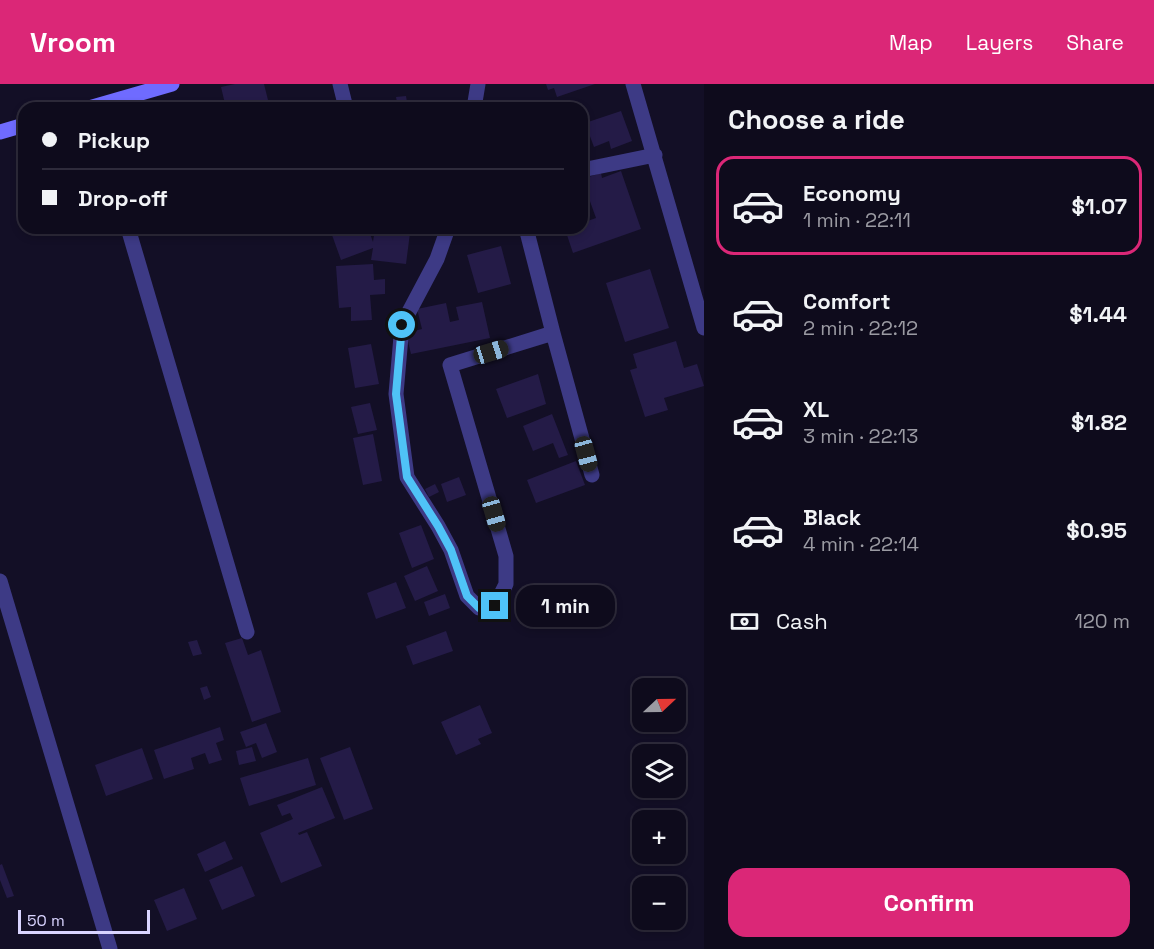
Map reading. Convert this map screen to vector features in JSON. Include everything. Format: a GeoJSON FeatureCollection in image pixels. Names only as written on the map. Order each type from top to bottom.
{"type":"FeatureCollection","features":[{"type":"Feature","properties":{"kind":"street"},"geometry":{"type":"LineString","coordinates":[[111,102],[172,84]]}},
{"type":"Feature","properties":{"kind":"street"},"geometry":{"type":"LineString","coordinates":[[340,84],[344,102]]}},
{"type":"Feature","properties":{"kind":"street"},"geometry":{"type":"LineString","coordinates":[[475,102],[478,84]]}},
{"type":"Feature","properties":{"kind":"street"},"geometry":{"type":"LineString","coordinates":[[633,84],[704,328]]}},
{"type":"Feature","properties":{"kind":"street"},"geometry":{"type":"LineString","coordinates":[[0,132],[18,127]]}},
{"type":"Feature","properties":{"kind":"street"},"geometry":{"type":"LineString","coordinates":[[588,169],[655,155]]}},
{"type":"Feature","properties":{"kind":"street"},"geometry":{"type":"LineString","coordinates":[[130,234],[247,632]]}},
{"type":"Feature","properties":{"kind":"street"},"geometry":{"type":"LineString","coordinates":[[446,234],[437,259],[402,325],[396,394],[407,477],[451,550],[467,596],[479,608],[495,606],[506,584],[506,556],[450,365],[553,333]]}},
{"type":"Feature","properties":{"kind":"street"},"geometry":{"type":"LineString","coordinates":[[528,234],[592,474]]}},
{"type":"Feature","properties":{"kind":"street"},"geometry":{"type":"LineString","coordinates":[[0,581],[110,949]]}},
{"type":"Feature","properties":{"kind":"building"},"geometry":{"type":"Polygon","coordinates":[[[235,84],[264,84],[268,102],[225,102],[221,87],[235,84]]]}},
{"type":"Feature","properties":{"kind":"building"},"geometry":{"type":"Polygon","coordinates":[[[546,84],[595,84],[557,97],[554,88],[548,90],[546,84]]]}},
{"type":"Feature","properties":{"kind":"building"},"geometry":{"type":"Polygon","coordinates":[[[406,96],[407,102],[397,102],[396,97],[406,96]]]}},
{"type":"Feature","properties":{"kind":"building"},"geometry":{"type":"Polygon","coordinates":[[[621,111],[632,141],[611,149],[609,141],[594,147],[588,131],[588,122],[621,111]]]}},
{"type":"Feature","properties":{"kind":"building"},"geometry":{"type":"Polygon","coordinates":[[[621,171],[641,229],[573,253],[567,234],[588,234],[588,221],[596,218],[588,196],[588,177],[601,173],[602,178],[621,171]]]}},
{"type":"Feature","properties":{"kind":"building"},"geometry":{"type":"Polygon","coordinates":[[[370,234],[373,242],[374,234],[410,234],[406,264],[371,260],[373,248],[341,260],[332,235],[370,234]]]}},
{"type":"Feature","properties":{"kind":"building"},"geometry":{"type":"Polygon","coordinates":[[[501,246],[511,284],[478,293],[467,255],[501,246]]]}},
{"type":"Feature","properties":{"kind":"building"},"geometry":{"type":"Polygon","coordinates":[[[373,264],[374,280],[385,279],[385,294],[370,295],[372,320],[351,321],[351,307],[339,308],[336,266],[373,264]]]}},
{"type":"Feature","properties":{"kind":"building"},"geometry":{"type":"Polygon","coordinates":[[[650,269],[669,328],[625,342],[606,283],[650,269]]]}},
{"type":"Feature","properties":{"kind":"building"},"geometry":{"type":"Polygon","coordinates":[[[482,302],[490,338],[411,354],[406,333],[422,329],[417,309],[446,303],[450,322],[459,320],[456,307],[482,302]]]}},
{"type":"Feature","properties":{"kind":"building"},"geometry":{"type":"Polygon","coordinates":[[[676,341],[684,368],[697,364],[704,386],[664,398],[668,410],[645,417],[630,370],[637,368],[633,354],[676,341]]]}},
{"type":"Feature","properties":{"kind":"building"},"geometry":{"type":"Polygon","coordinates":[[[371,344],[379,384],[355,388],[348,348],[371,344]]]}},
{"type":"Feature","properties":{"kind":"building"},"geometry":{"type":"Polygon","coordinates":[[[538,374],[546,404],[507,418],[496,389],[538,374]]]}},
{"type":"Feature","properties":{"kind":"building"},"geometry":{"type":"Polygon","coordinates":[[[370,403],[377,430],[358,434],[351,407],[370,403]]]}},
{"type":"Feature","properties":{"kind":"building"},"geometry":{"type":"Polygon","coordinates":[[[552,414],[568,455],[559,458],[553,443],[533,451],[523,426],[552,414]]]}},
{"type":"Feature","properties":{"kind":"building"},"geometry":{"type":"Polygon","coordinates":[[[373,434],[382,481],[363,485],[353,438],[373,434]]]}},
{"type":"Feature","properties":{"kind":"building"},"geometry":{"type":"Polygon","coordinates":[[[576,461],[585,485],[536,503],[527,480],[576,461]]]}},
{"type":"Feature","properties":{"kind":"building"},"geometry":{"type":"Polygon","coordinates":[[[459,477],[466,495],[447,502],[441,484],[459,477]]]}},
{"type":"Feature","properties":{"kind":"building"},"geometry":{"type":"Polygon","coordinates":[[[435,484],[439,492],[429,497],[425,489],[435,484]]]}},
{"type":"Feature","properties":{"kind":"building"},"geometry":{"type":"Polygon","coordinates":[[[421,525],[434,559],[412,568],[399,533],[421,525]]]}},
{"type":"Feature","properties":{"kind":"building"},"geometry":{"type":"Polygon","coordinates":[[[427,566],[438,591],[415,601],[404,576],[427,566]]]}},
{"type":"Feature","properties":{"kind":"building"},"geometry":{"type":"Polygon","coordinates":[[[396,582],[406,608],[376,619],[367,593],[396,582]]]}},
{"type":"Feature","properties":{"kind":"building"},"geometry":{"type":"Polygon","coordinates":[[[445,594],[450,608],[429,616],[424,602],[445,594]]]}},
{"type":"Feature","properties":{"kind":"building"},"geometry":{"type":"Polygon","coordinates":[[[446,631],[453,651],[413,665],[406,646],[446,631]]]}},
{"type":"Feature","properties":{"kind":"building"},"geometry":{"type":"Polygon","coordinates":[[[242,638],[248,655],[261,650],[281,712],[252,722],[225,643],[242,638]]]}},
{"type":"Feature","properties":{"kind":"building"},"geometry":{"type":"Polygon","coordinates":[[[197,640],[202,654],[193,656],[188,642],[197,640]]]}},
{"type":"Feature","properties":{"kind":"building"},"geometry":{"type":"Polygon","coordinates":[[[207,686],[211,697],[204,700],[200,688],[207,686]]]}},
{"type":"Feature","properties":{"kind":"building"},"geometry":{"type":"Polygon","coordinates":[[[480,705],[492,733],[478,739],[481,744],[456,755],[441,722],[480,705]]]}},
{"type":"Feature","properties":{"kind":"building"},"geometry":{"type":"Polygon","coordinates":[[[266,723],[277,752],[262,758],[256,743],[246,747],[240,732],[266,723]]]}},
{"type":"Feature","properties":{"kind":"building"},"geometry":{"type":"Polygon","coordinates":[[[220,727],[224,740],[216,743],[222,760],[209,764],[205,753],[191,758],[194,769],[164,779],[154,750],[220,727]]]}},
{"type":"Feature","properties":{"kind":"building"},"geometry":{"type":"Polygon","coordinates":[[[252,747],[256,761],[239,765],[236,751],[252,747]]]}},
{"type":"Feature","properties":{"kind":"building"},"geometry":{"type":"Polygon","coordinates":[[[350,747],[373,809],[344,820],[320,758],[350,747]]]}},
{"type":"Feature","properties":{"kind":"building"},"geometry":{"type":"Polygon","coordinates":[[[142,748],[153,779],[106,796],[95,765],[142,748]]]}},
{"type":"Feature","properties":{"kind":"building"},"geometry":{"type":"Polygon","coordinates":[[[308,758],[316,785],[249,806],[240,778],[308,758]]]}},
{"type":"Feature","properties":{"kind":"building"},"geometry":{"type":"Polygon","coordinates":[[[322,787],[335,818],[298,833],[299,835],[307,832],[322,866],[281,883],[260,833],[293,819],[290,813],[282,816],[277,805],[322,787]]]}},
{"type":"Feature","properties":{"kind":"building"},"geometry":{"type":"Polygon","coordinates":[[[225,841],[233,859],[205,872],[197,854],[225,841]]]}},
{"type":"Feature","properties":{"kind":"building"},"geometry":{"type":"Polygon","coordinates":[[[2,864],[14,896],[7,898],[0,880],[0,865],[2,864]]]}},
{"type":"Feature","properties":{"kind":"building"},"geometry":{"type":"Polygon","coordinates":[[[242,866],[255,896],[222,910],[209,880],[242,866]]]}},
{"type":"Feature","properties":{"kind":"building"},"geometry":{"type":"Polygon","coordinates":[[[184,888],[197,919],[167,931],[154,900],[184,888]]]}},
{"type":"Feature","properties":{"kind":"route"},"geometry":{"type":"LineString","coordinates":[[402,325],[396,394],[407,477],[451,550],[467,596],[479,608],[495,606]]}}]}
